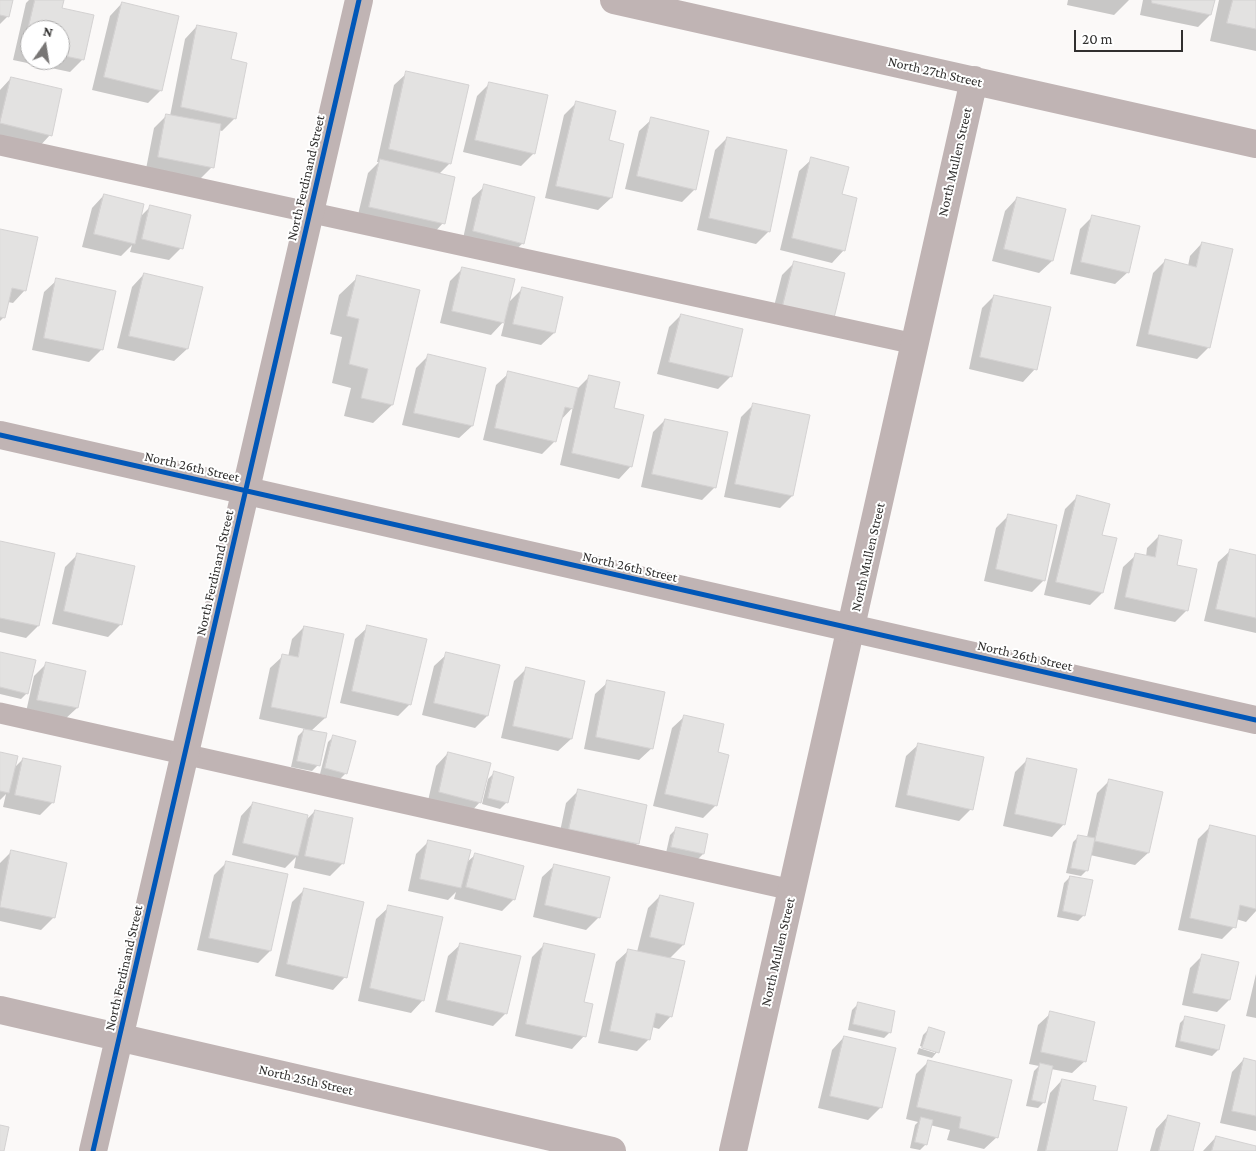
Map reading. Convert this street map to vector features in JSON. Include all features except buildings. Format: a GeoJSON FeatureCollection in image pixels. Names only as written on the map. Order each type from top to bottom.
{"type":"FeatureCollection","features":[{"type":"Feature","properties":{"kind":"street","name":"North Ferdinand Street"},"geometry":{"type":"LineString","coordinates":[[93,1151],[359,0]]}},
{"type":"Feature","properties":{"kind":"street","name":"North 27th Street"},"geometry":{"type":"LineString","coordinates":[[614,0],[1256,144]]}},
{"type":"Feature","properties":{"kind":"street","name":"North Mullen Street"},"geometry":{"type":"LineString","coordinates":[[733,1151],[974,80]]}},
{"type":"Feature","properties":{"kind":"street","name":"North 26th Street"},"geometry":{"type":"LineString","coordinates":[[0,435],[1256,720]]}},
{"type":"Feature","properties":{"kind":"street","name":"North 25th Street"},"geometry":{"type":"LineString","coordinates":[[0,1010],[612,1151]]}},
{"type":"Feature","properties":{"kind":"lane"},"geometry":{"type":"LineString","coordinates":[[0,145],[915,344]]}},
{"type":"Feature","properties":{"kind":"lane"},"geometry":{"type":"LineString","coordinates":[[0,713],[792,890]]}},
{"type":"Feature","properties":{"kind":"cycle path"},"geometry":{"type":"LineString","coordinates":[[93,1151],[359,0]]}},
{"type":"Feature","properties":{"kind":"cycle path"},"geometry":{"type":"LineString","coordinates":[[0,435],[1256,720]]}}]}
